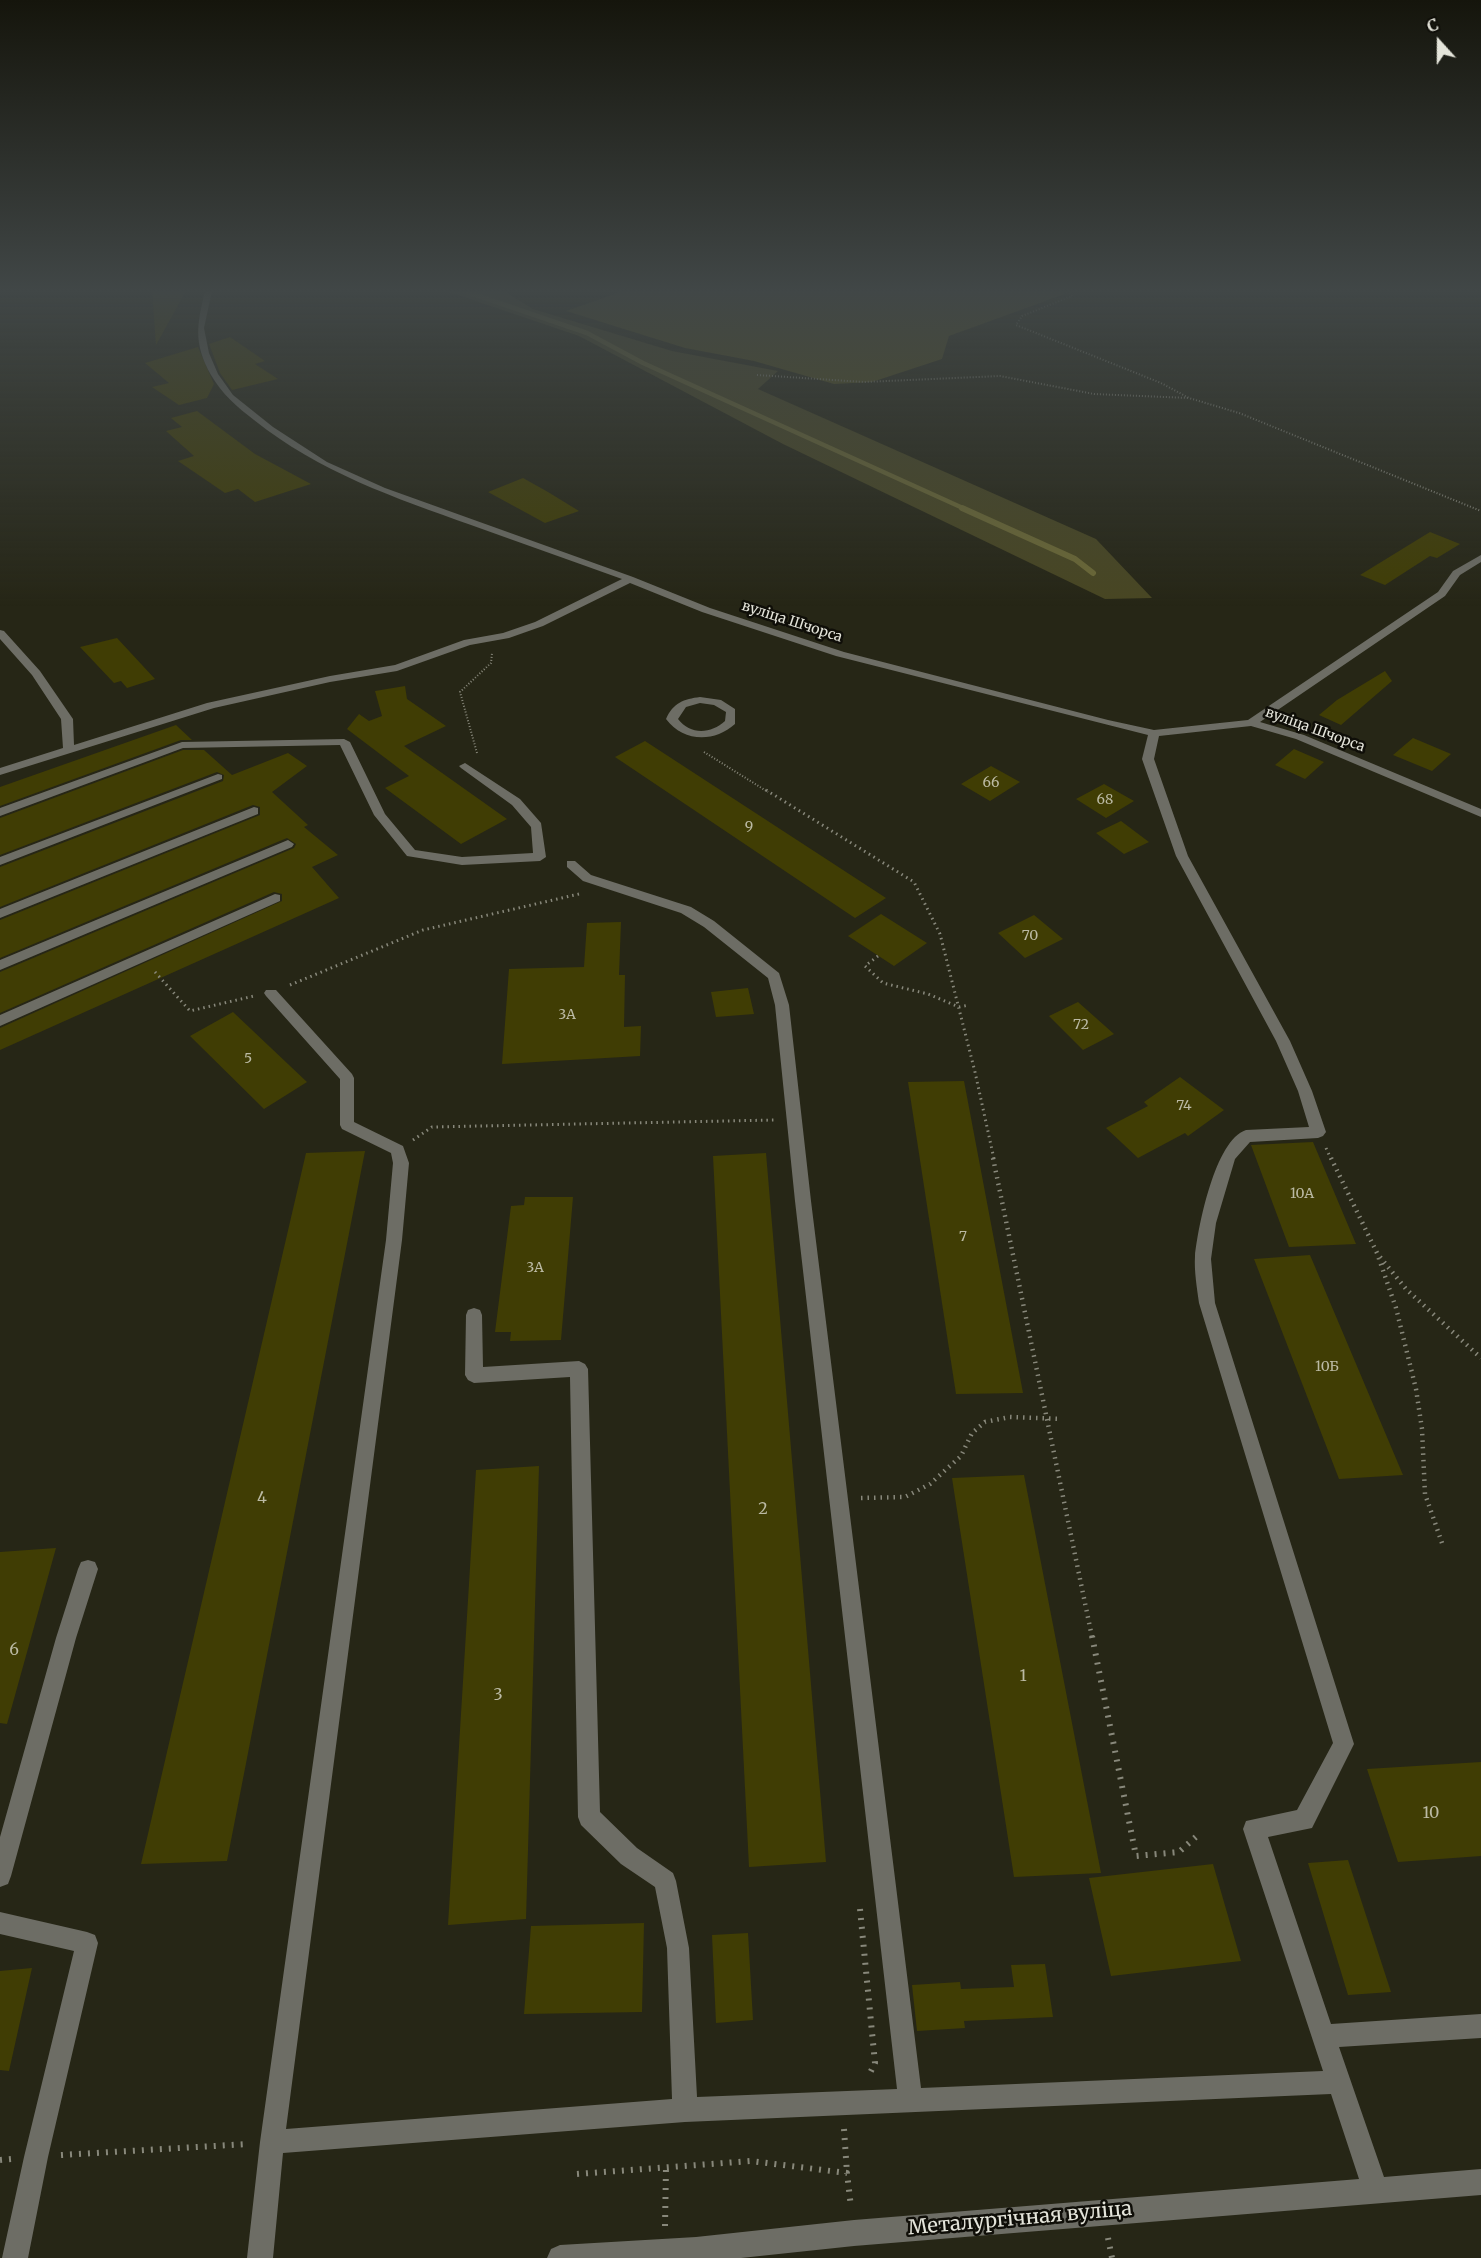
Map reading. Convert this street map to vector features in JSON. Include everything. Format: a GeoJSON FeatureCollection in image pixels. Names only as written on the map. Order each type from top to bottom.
{"type":"FeatureCollection","features":[{"type":"Feature","properties":{"kind":"street","name":"вуліца Шчорса"},"geometry":{"type":"LineString","coordinates":[[230,396],[270,429],[324,464],[382,490],[630,579],[706,610],[840,654],[1154,733],[1251,723],[1300,737],[1481,813]]}},
{"type":"Feature","properties":{"kind":"street"},"geometry":{"type":"LineString","coordinates":[[1251,723],[1442,594],[1456,573],[1481,558]]}},
{"type":"Feature","properties":{"kind":"street"},"geometry":{"type":"LineString","coordinates":[[0,772],[211,705],[330,679],[397,668],[468,642],[494,638],[539,624],[630,579]]}},
{"type":"Feature","properties":{"kind":"street"},"geometry":{"type":"LineString","coordinates":[[0,633],[36,673],[67,719],[69,749]]}},
{"type":"Feature","properties":{"kind":"street"},"geometry":{"type":"LineString","coordinates":[[700,700],[725,705],[733,717],[727,727],[707,734],[685,731],[675,725],[672,719],[675,711],[689,702],[700,700]]}},
{"type":"Feature","properties":{"kind":"street"},"geometry":{"type":"LineString","coordinates":[[1154,733],[1148,759],[1182,856],[1283,1041],[1305,1091],[1318,1132],[1246,1136],[1228,1157],[1209,1223],[1203,1259],[1207,1303],[1344,1744],[1304,1820],[1254,1829],[1376,2191]]}},
{"type":"Feature","properties":{"kind":"street"},"geometry":{"type":"LineString","coordinates":[[0,813],[182,745],[344,742],[380,815],[411,853],[462,861],[540,857],[537,826],[516,802],[465,766]]}},
{"type":"Feature","properties":{"kind":"street"},"geometry":{"type":"LineString","coordinates":[[0,861],[218,777]]}},
{"type":"Feature","properties":{"kind":"street"},"geometry":{"type":"LineString","coordinates":[[0,914],[254,811]]}},
{"type":"Feature","properties":{"kind":"street"},"geometry":{"type":"LineString","coordinates":[[0,966],[288,844]]}},
{"type":"Feature","properties":{"kind":"street"},"geometry":{"type":"LineString","coordinates":[[571,864],[587,878],[686,910],[709,924],[774,976],[783,1005],[803,1201],[910,2100]]}},
{"type":"Feature","properties":{"kind":"street"},"geometry":{"type":"LineString","coordinates":[[0,1021],[275,898]]}},
{"type":"Feature","properties":{"kind":"street"},"geometry":{"type":"LineString","coordinates":[[260,2258],[272,2142],[394,1240],[401,1163],[398,1150],[347,1125],[347,1078],[271,993]]}},
{"type":"Feature","properties":{"kind":"street"},"geometry":{"type":"LineString","coordinates":[[474,1315],[474,1375],[579,1370],[589,1817],[629,1856],[665,1881],[678,1948],[685,2110]]}},
{"type":"Feature","properties":{"kind":"street"},"geometry":{"type":"LineString","coordinates":[[0,1876],[66,1638],[88,1569]]}},
{"type":"Feature","properties":{"kind":"street"},"geometry":{"type":"LineString","coordinates":[[0,1923],[87,1942],[36,2157],[15,2258]]}},
{"type":"Feature","properties":{"kind":"street"},"geometry":{"type":"LineString","coordinates":[[1324,2036],[1481,2026]]}},
{"type":"Feature","properties":{"kind":"street"},"geometry":{"type":"LineString","coordinates":[[272,2142],[517,2125],[685,2110],[1340,2082]]}},
{"type":"Feature","properties":{"kind":"street","name":"Металургічная вуліца"},"geometry":{"type":"LineString","coordinates":[[560,2258],[665,2251],[696,2254],[854,2234],[1481,2182]]}},
{"type":"Feature","properties":{"kind":"path"},"geometry":{"type":"LineString","coordinates":[[1150,396],[1189,398]]}},
{"type":"Feature","properties":{"kind":"path"},"geometry":{"type":"LineString","coordinates":[[1186,396],[1239,413],[1481,511]]}},
{"type":"Feature","properties":{"kind":"path"},"geometry":{"type":"LineString","coordinates":[[484,780],[460,692],[491,663],[494,638]]}},
{"type":"Feature","properties":{"kind":"path"},"geometry":{"type":"LineString","coordinates":[[702,751],[914,882],[940,934],[959,1007],[1048,1417],[1136,1856],[1179,1852],[1198,1835]]}},
{"type":"Feature","properties":{"kind":"path"},"geometry":{"type":"LineString","coordinates":[[142,958],[190,1011],[271,993],[423,930],[611,886]]}},
{"type":"Feature","properties":{"kind":"path"},"geometry":{"type":"LineString","coordinates":[[878,956],[865,966],[882,983],[928,994],[959,1007],[969,1005]]}},
{"type":"Feature","properties":{"kind":"path"},"geometry":{"type":"LineString","coordinates":[[398,1150],[432,1127],[796,1119]]}},
{"type":"Feature","properties":{"kind":"path"},"geometry":{"type":"LineString","coordinates":[[1318,1132],[1377,1253],[1396,1308],[1416,1389],[1422,1429],[1425,1494],[1442,1543]]}},
{"type":"Feature","properties":{"kind":"path"},"geometry":{"type":"LineString","coordinates":[[1377,1253],[1406,1289],[1481,1358]]}},
{"type":"Feature","properties":{"kind":"path"},"geometry":{"type":"LineString","coordinates":[[868,1498],[905,1497],[930,1484],[961,1456],[972,1433],[985,1422],[1010,1417],[1062,1419]]}},
{"type":"Feature","properties":{"kind":"path"},"geometry":{"type":"LineString","coordinates":[[854,2234],[841,2084],[868,2077],[875,2063],[858,1897]]}},
{"type":"Feature","properties":{"kind":"path"},"geometry":{"type":"LineString","coordinates":[[0,2160],[272,2142]]}},
{"type":"Feature","properties":{"kind":"path"},"geometry":{"type":"LineString","coordinates":[[577,2174],[750,2161],[847,2174]]}},
{"type":"Feature","properties":{"kind":"path"},"geometry":{"type":"LineString","coordinates":[[665,2251],[666,2167]]}},
{"type":"Feature","properties":{"kind":"shaded area"},"geometry":{"type":"Polygon","coordinates":[[[693,396],[775,396],[1096,539],[1152,598],[1105,599],[783,444],[693,396]]]}},
{"type":"Feature","properties":{"kind":"building"},"geometry":{"type":"Polygon","coordinates":[[[166,396],[208,396],[207,398],[179,405],[166,396]]]}},
{"type":"Feature","properties":{"kind":"building"},"geometry":{"type":"Polygon","coordinates":[[[197,411],[255,454],[311,484],[255,502],[238,489],[225,493],[178,461],[194,456],[166,431],[182,427],[171,418],[197,411]]]}},
{"type":"Feature","properties":{"kind":"building"},"geometry":{"type":"Polygon","coordinates":[[[523,478],[579,511],[545,523],[488,492],[523,478]]]}},
{"type":"Feature","properties":{"kind":"building"},"geometry":{"type":"Polygon","coordinates":[[[1430,532],[1460,544],[1437,558],[1430,556],[1385,585],[1360,575],[1430,532]]]}},
{"type":"Feature","properties":{"kind":"building"},"geometry":{"type":"Polygon","coordinates":[[[117,638],[155,679],[127,688],[121,681],[114,683],[80,647],[117,638]]]}},
{"type":"Feature","properties":{"kind":"building"},"geometry":{"type":"Polygon","coordinates":[[[1385,671],[1392,681],[1341,725],[1319,715],[1337,700],[1385,671]]]}},
{"type":"Feature","properties":{"kind":"building"},"geometry":{"type":"Polygon","coordinates":[[[405,686],[407,699],[446,726],[404,746],[507,819],[461,844],[385,788],[409,776],[347,729],[359,714],[369,721],[382,716],[375,691],[405,686]]]}},
{"type":"Feature","properties":{"kind":"building"},"geometry":{"type":"Polygon","coordinates":[[[176,725],[192,740],[181,740],[0,806],[0,787],[176,725]]]}},
{"type":"Feature","properties":{"kind":"building"},"geometry":{"type":"Polygon","coordinates":[[[1413,738],[1451,754],[1432,771],[1393,755],[1413,738]]]}},
{"type":"Feature","properties":{"kind":"building"},"geometry":{"type":"Polygon","coordinates":[[[645,741],[886,898],[855,918],[615,757],[645,741]]]}},
{"type":"Feature","properties":{"kind":"building"},"geometry":{"type":"Polygon","coordinates":[[[1294,749],[1324,762],[1305,779],[1275,765],[1294,749]]]}},
{"type":"Feature","properties":{"kind":"building"},"geometry":{"type":"Polygon","coordinates":[[[183,750],[204,750],[232,775],[288,753],[307,766],[272,792],[308,825],[304,827],[338,855],[312,867],[339,898],[0,1050],[0,1028],[282,901],[282,894],[274,892],[0,1013],[0,972],[294,848],[296,844],[287,838],[0,958],[0,920],[260,815],[260,807],[253,805],[0,907],[0,867],[223,781],[224,775],[217,772],[0,855],[0,818],[183,750]]]}},
{"type":"Feature","properties":{"kind":"building"},"geometry":{"type":"Polygon","coordinates":[[[991,766],[1020,782],[990,801],[961,784],[991,766]]]}},
{"type":"Feature","properties":{"kind":"building"},"geometry":{"type":"Polygon","coordinates":[[[1104,784],[1134,801],[1106,818],[1076,799],[1104,784]]]}},
{"type":"Feature","properties":{"kind":"building"},"geometry":{"type":"Polygon","coordinates":[[[1121,821],[1149,842],[1124,854],[1096,833],[1121,821]]]}},
{"type":"Feature","properties":{"kind":"building"},"geometry":{"type":"Polygon","coordinates":[[[881,914],[927,943],[894,966],[848,936],[881,914]]]}},
{"type":"Feature","properties":{"kind":"building"},"geometry":{"type":"Polygon","coordinates":[[[1034,915],[1063,939],[1025,958],[998,933],[1034,915]]]}},
{"type":"Feature","properties":{"kind":"building"},"geometry":{"type":"Polygon","coordinates":[[[621,922],[619,975],[625,975],[624,1027],[641,1026],[640,1056],[502,1064],[509,969],[584,967],[587,923],[621,922]]]}},
{"type":"Feature","properties":{"kind":"building"},"geometry":{"type":"Polygon","coordinates":[[[748,988],[754,1014],[716,1017],[711,992],[748,988]]]}},
{"type":"Feature","properties":{"kind":"building"},"geometry":{"type":"Polygon","coordinates":[[[1078,1002],[1114,1034],[1083,1050],[1049,1016],[1078,1002]]]}},
{"type":"Feature","properties":{"kind":"building"},"geometry":{"type":"Polygon","coordinates":[[[233,1012],[307,1082],[264,1109],[190,1036],[233,1012]]]}},
{"type":"Feature","properties":{"kind":"building"},"geometry":{"type":"Polygon","coordinates":[[[1180,1077],[1224,1110],[1188,1136],[1185,1133],[1138,1158],[1106,1128],[1148,1106],[1144,1102],[1180,1077]]]}},
{"type":"Feature","properties":{"kind":"building"},"geometry":{"type":"Polygon","coordinates":[[[964,1081],[1023,1393],[956,1394],[908,1082],[964,1081]]]}},
{"type":"Feature","properties":{"kind":"building"},"geometry":{"type":"Polygon","coordinates":[[[1313,1142],[1356,1244],[1289,1247],[1251,1145],[1313,1142]]]}},
{"type":"Feature","properties":{"kind":"building"},"geometry":{"type":"Polygon","coordinates":[[[365,1151],[227,1861],[141,1864],[306,1153],[365,1151]]]}},
{"type":"Feature","properties":{"kind":"building"},"geometry":{"type":"Polygon","coordinates":[[[766,1153],[826,1862],[749,1867],[713,1156],[766,1153]]]}},
{"type":"Feature","properties":{"kind":"building"},"geometry":{"type":"Polygon","coordinates":[[[525,1197],[573,1197],[561,1340],[510,1341],[511,1332],[495,1332],[511,1206],[524,1205],[525,1197]]]}},
{"type":"Feature","properties":{"kind":"building"},"geometry":{"type":"Polygon","coordinates":[[[1310,1255],[1403,1475],[1339,1479],[1254,1259],[1310,1255]]]}},
{"type":"Feature","properties":{"kind":"building"},"geometry":{"type":"Polygon","coordinates":[[[539,1466],[526,1919],[448,1925],[476,1470],[539,1466]]]}},
{"type":"Feature","properties":{"kind":"building"},"geometry":{"type":"Polygon","coordinates":[[[1024,1475],[1101,1873],[1014,1877],[952,1478],[1024,1475]]]}},
{"type":"Feature","properties":{"kind":"building"},"geometry":{"type":"Polygon","coordinates":[[[56,1548],[7,1724],[0,1723],[0,1552],[56,1548]]]}},
{"type":"Feature","properties":{"kind":"building"},"geometry":{"type":"Polygon","coordinates":[[[1481,1762],[1481,1856],[1398,1862],[1367,1769],[1481,1762]]]}},
{"type":"Feature","properties":{"kind":"building"},"geometry":{"type":"Polygon","coordinates":[[[1348,1860],[1391,1992],[1348,1995],[1308,1863],[1348,1860]]]}},
{"type":"Feature","properties":{"kind":"building"},"geometry":{"type":"Polygon","coordinates":[[[1213,1864],[1241,1961],[1111,1976],[1089,1878],[1213,1864]]]}},
{"type":"Feature","properties":{"kind":"building"},"geometry":{"type":"Polygon","coordinates":[[[644,1923],[642,2012],[524,2014],[531,1926],[644,1923]]]}},
{"type":"Feature","properties":{"kind":"building"},"geometry":{"type":"Polygon","coordinates":[[[748,1933],[753,2020],[716,2023],[712,1935],[748,1933]]]}},
{"type":"Feature","properties":{"kind":"building"},"geometry":{"type":"Polygon","coordinates":[[[1045,1964],[1053,2017],[964,2021],[965,2028],[917,2031],[912,1985],[960,1982],[961,1989],[1014,1987],[1011,1965],[1045,1964]]]}},
{"type":"Feature","properties":{"kind":"building"},"geometry":{"type":"Polygon","coordinates":[[[32,1968],[9,2071],[0,2070],[0,1971],[32,1968]]]}},
{"type":"Feature","properties":{"kind":"waterway"},"geometry":{"type":"LineString","coordinates":[[717,396],[965,509]]}},
{"type":"Feature","properties":{"kind":"waterway"},"geometry":{"type":"LineString","coordinates":[[962,508],[1075,559],[1093,573]]}}]}
